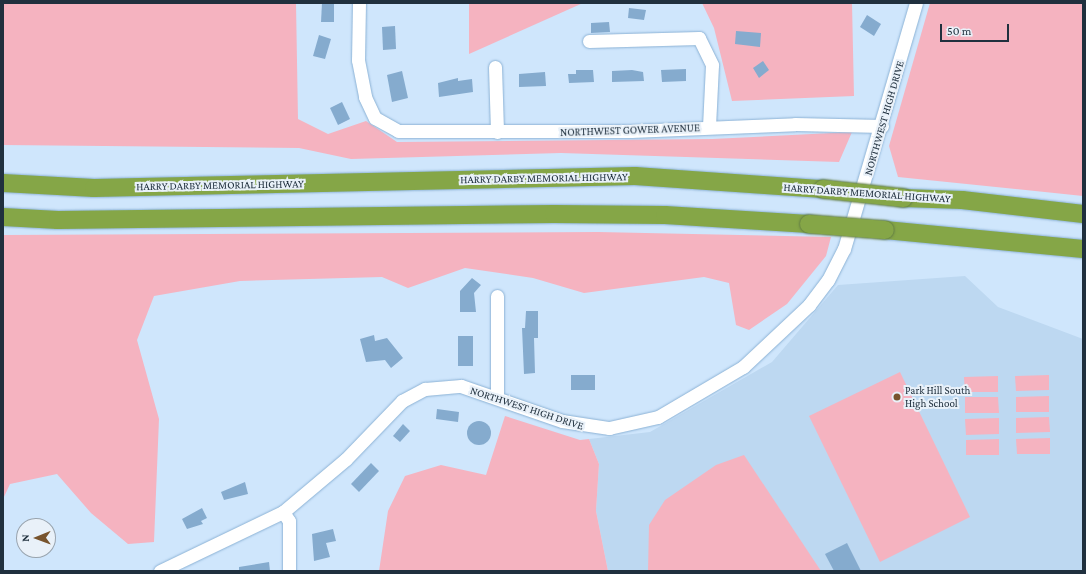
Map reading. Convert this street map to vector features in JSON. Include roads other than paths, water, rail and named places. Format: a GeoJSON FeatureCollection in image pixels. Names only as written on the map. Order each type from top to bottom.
{"type":"FeatureCollection","features":[{"type":"Feature","properties":{"kind":"highway","name":"HARRY DARBY MEMORIAL HIGHWAY"},"geometry":{"type":"LineString","coordinates":[[3,183],[94,188],[635,176],[823,189],[903,198],[962,200],[1083,214]]}},
{"type":"Feature","properties":{"kind":"highway"},"geometry":{"type":"LineString","coordinates":[[3,217],[58,220],[562,214],[665,215],[885,230],[1083,249]]}},
{"type":"Feature","properties":{"kind":"street","name":"NORTHWEST GOWER AVENUE"},"geometry":{"type":"LineString","coordinates":[[359,3],[360,79],[368,107],[380,122],[405,132],[882,126]]}},
{"type":"Feature","properties":{"kind":"street","name":"NORTHWEST HIGH DRIVE"},"geometry":{"type":"LineString","coordinates":[[160,571],[283,512],[346,459],[412,394],[447,386],[497,397],[562,421],[609,428],[658,417],[743,366],[784,331],[828,280],[857,211],[916,3]]}},
{"type":"Feature","properties":{"kind":"street"},"geometry":{"type":"LineString","coordinates":[[589,42],[699,38],[712,65],[709,127]]}},
{"type":"Feature","properties":{"kind":"street"},"geometry":{"type":"LineString","coordinates":[[495,67],[496,132]]}},
{"type":"Feature","properties":{"kind":"street"},"geometry":{"type":"LineString","coordinates":[[497,296],[497,397]]}},
{"type":"Feature","properties":{"kind":"street"},"geometry":{"type":"LineString","coordinates":[[283,512],[289,521],[289,571]]}},
{"type":"Feature","properties":{"kind":"place","name":"Park Hill South High School"},"geometry":{"type":"Point","coordinates":[897,397]}}]}
